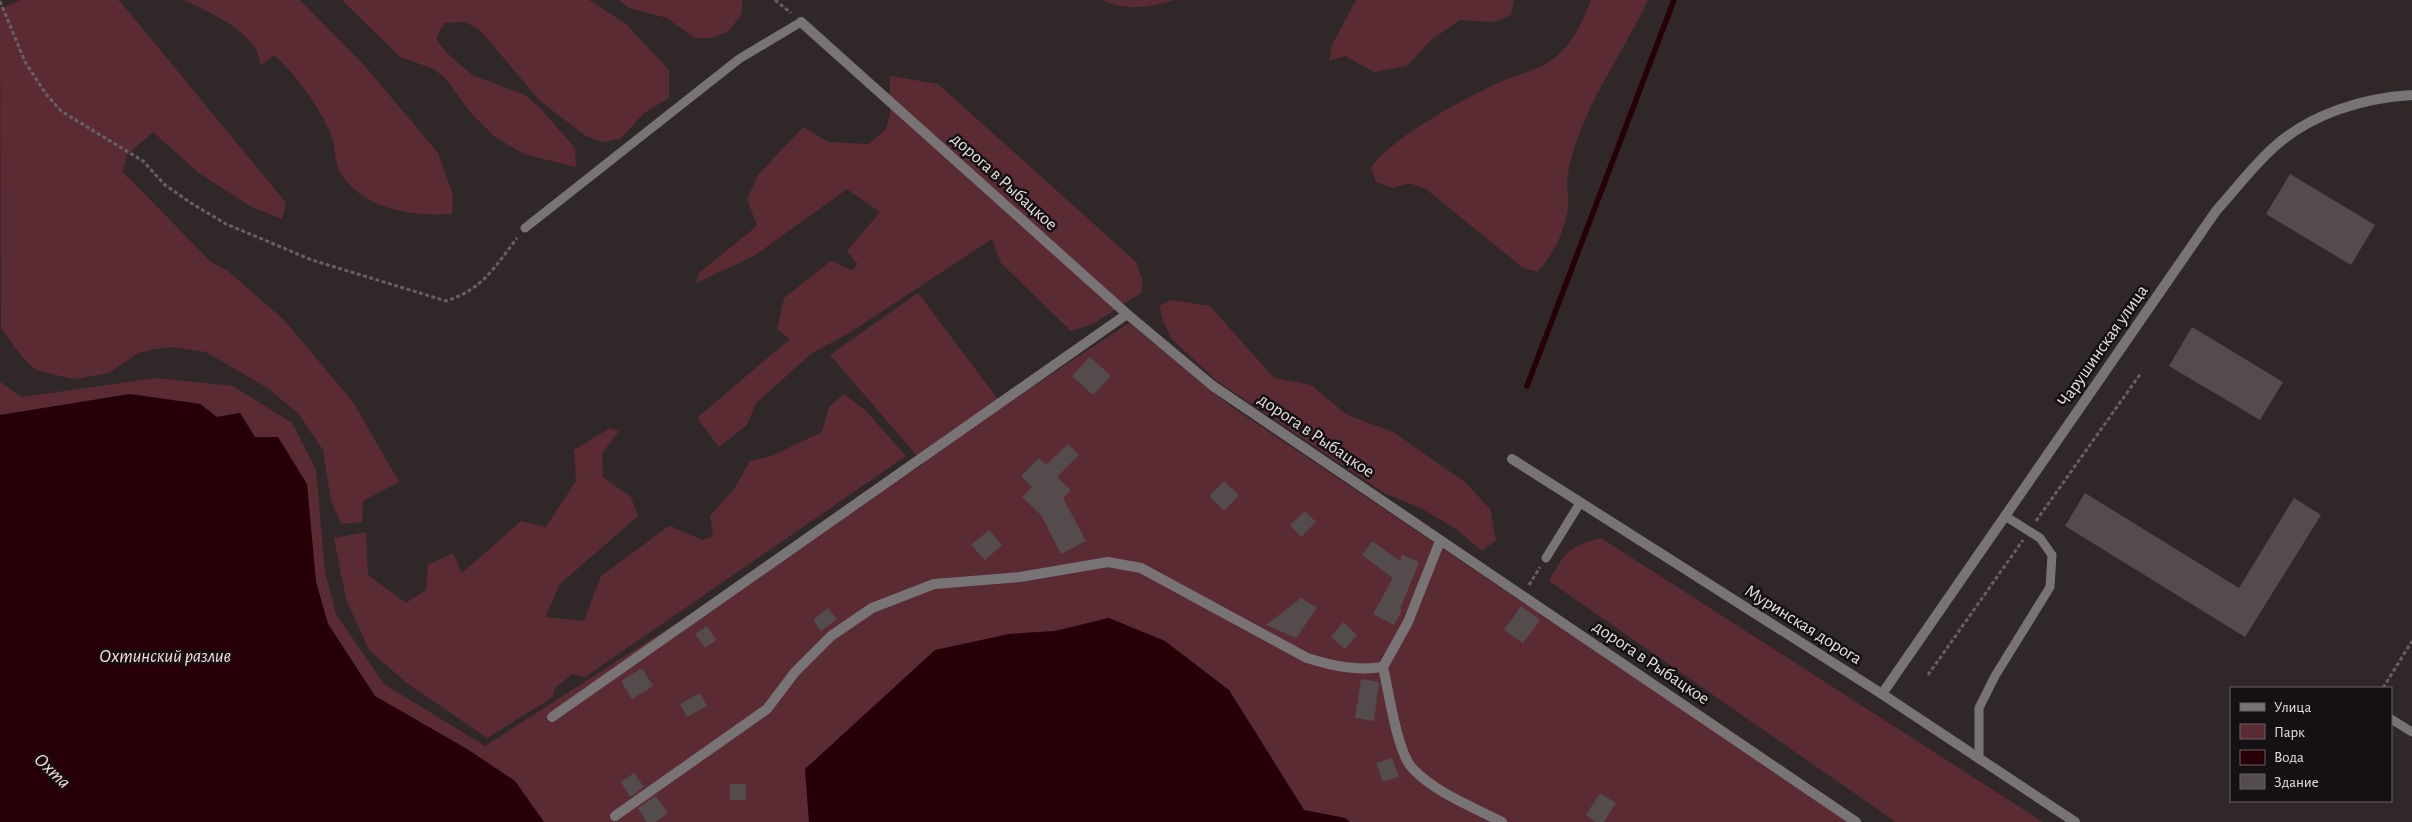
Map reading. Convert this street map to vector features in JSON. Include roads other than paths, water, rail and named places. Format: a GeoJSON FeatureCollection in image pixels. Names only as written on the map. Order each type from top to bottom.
{"type":"FeatureCollection","features":[{"type":"Feature","properties":{"kind":"street","name":"дорога в Рыбацкое"},"geometry":{"type":"LineString","coordinates":[[801,22],[1127,314],[1213,386],[1856,822]]}},
{"type":"Feature","properties":{"kind":"street","name":"Чарушинская улица"},"geometry":{"type":"LineString","coordinates":[[1882,694],[2216,211],[2273,148],[2324,114],[2384,97],[2412,95]]}},
{"type":"Feature","properties":{"kind":"street"},"geometry":{"type":"LineString","coordinates":[[552,717],[1127,314]]}},
{"type":"Feature","properties":{"kind":"street","name":"Муринская дорога"},"geometry":{"type":"LineString","coordinates":[[1512,459],[1882,694],[2074,822]]}},
{"type":"Feature","properties":{"kind":"street"},"geometry":{"type":"LineString","coordinates":[[1440,541],[1408,622],[1383,668],[1403,752],[1412,769],[1432,785],[1502,822]]}},
{"type":"Feature","properties":{"kind":"street"},"geometry":{"type":"LineString","coordinates":[[615,816],[767,709],[796,672],[832,636],[872,608],[934,584],[1020,577],[1108,562],[1141,568],[1307,658],[1335,666],[1362,670],[1383,668]]}},
{"type":"Feature","properties":{"kind":"lane"},"geometry":{"type":"LineString","coordinates":[[526,228],[739,59],[801,22]]}},
{"type":"Feature","properties":{"kind":"lane"},"geometry":{"type":"LineString","coordinates":[[1546,558],[1580,503]]}},
{"type":"Feature","properties":{"kind":"lane"},"geometry":{"type":"LineString","coordinates":[[1979,759],[1980,708],[1995,676],[2050,586],[2052,555],[2040,538],[2005,516]]}},
{"type":"Feature","properties":{"kind":"lane"},"geometry":{"type":"LineString","coordinates":[[2392,720],[2412,732]]}},
{"type":"Feature","properties":{"kind":"water","name":"Охтинский разлив"},"geometry":{"type":"Polygon","coordinates":[[[130,394],[200,404],[217,417],[240,413],[255,437],[278,437],[307,484],[316,582],[328,624],[375,696],[467,749],[515,781],[544,822],[0,822],[0,415],[130,394]]]}},
{"type":"Feature","properties":{"kind":"water"},"geometry":{"type":"Polygon","coordinates":[[[1109,618],[1165,641],[1229,690],[1304,810],[1345,818],[1350,822],[809,822],[805,769],[935,650],[1009,634],[1055,631],[1109,618]]]}},
{"type":"Feature","properties":{"kind":"waterway"},"geometry":{"type":"LineString","coordinates":[[1527,386],[1674,0]]}},
{"type":"Feature","properties":{"kind":"water label","name":"Охта"},"geometry":{"type":"Point","coordinates":[52,771]}}]}
